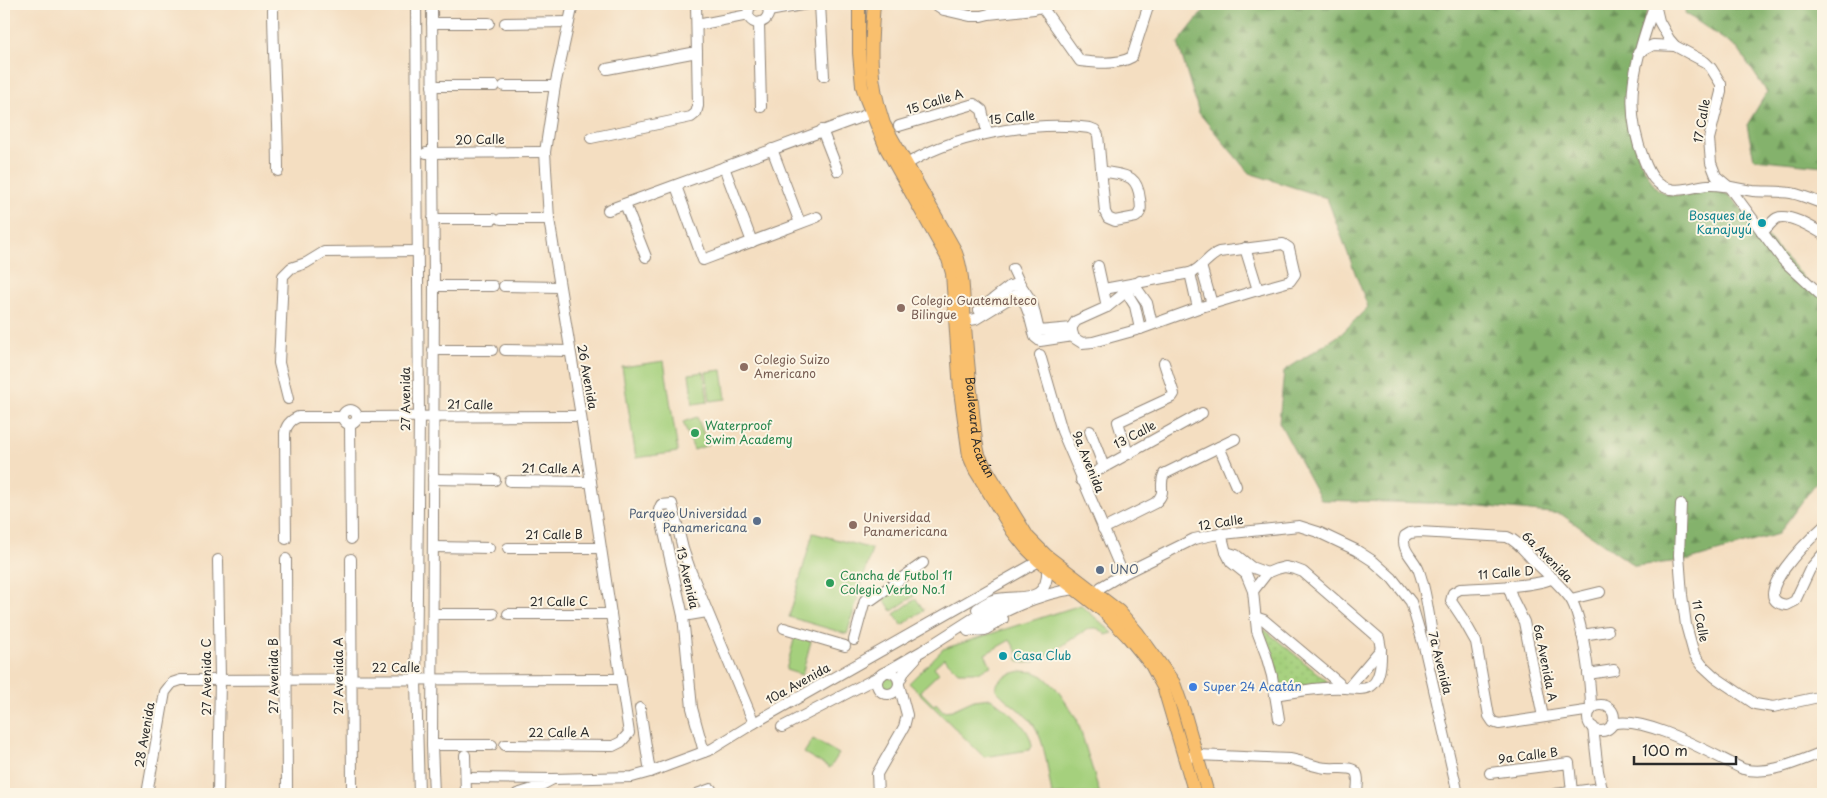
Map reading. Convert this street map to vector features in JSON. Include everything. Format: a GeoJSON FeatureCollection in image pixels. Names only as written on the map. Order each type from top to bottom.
{"type":"FeatureCollection","features":[{"type":"Feature","properties":{"kind":"main road","name":"Boulevard Acatán"},"geometry":{"type":"LineString","coordinates":[[859,4],[859,53],[866,99],[875,111],[902,167],[957,256],[963,278],[964,323],[979,455],[1033,543],[1093,596]]}},
{"type":"Feature","properties":{"kind":"main road","name":"Boulevard Acatán"},"geometry":{"type":"LineString","coordinates":[[874,4],[870,53],[875,111]]}},
{"type":"Feature","properties":{"kind":"main road","name":"Boulevard Acatán"},"geometry":{"type":"LineString","coordinates":[[964,323],[960,391],[969,456],[978,475],[1013,532],[1025,547],[1075,589],[1093,596],[1119,611],[1138,633],[1174,683],[1192,756],[1196,794]]}},
{"type":"Feature","properties":{"kind":"main road","name":"Boulevard Acatán"},"geometry":{"type":"LineString","coordinates":[[1192,756],[1208,794]]}},
{"type":"Feature","properties":{"kind":"street"},"geometry":{"type":"LineString","coordinates":[[273,4],[273,61],[278,118],[278,171]]}},
{"type":"Feature","properties":{"kind":"street","name":"27 Avenida"},"geometry":{"type":"LineString","coordinates":[[416,4],[418,251],[416,680],[419,794]]}},
{"type":"Feature","properties":{"kind":"street"},"geometry":{"type":"LineString","coordinates":[[432,4],[434,286],[432,745],[434,794]]}},
{"type":"Feature","properties":{"kind":"street","name":"26 Avenida"},"geometry":{"type":"LineString","coordinates":[[573,4],[555,86],[545,152],[549,219],[581,416],[628,733],[621,742],[612,746]]}},
{"type":"Feature","properties":{"kind":"street"},"geometry":{"type":"LineString","coordinates":[[591,138],[694,115],[698,106],[696,4]]}},
{"type":"Feature","properties":{"kind":"street"},"geometry":{"type":"LineString","coordinates":[[753,4],[749,8],[748,15],[753,22],[759,23],[768,18],[766,7],[807,4]]}},
{"type":"Feature","properties":{"kind":"street"},"geometry":{"type":"LineString","coordinates":[[820,4],[824,76]]}},
{"type":"Feature","properties":{"kind":"street"},"geometry":{"type":"LineString","coordinates":[[935,4],[944,10],[970,16],[981,16],[990,9],[1046,5],[1080,61],[1104,62],[1127,60],[1132,56],[1149,4]]}},
{"type":"Feature","properties":{"kind":"street"},"geometry":{"type":"LineString","coordinates":[[953,4],[964,14]]}},
{"type":"Feature","properties":{"kind":"street"},"geometry":{"type":"LineString","coordinates":[[1655,4],[1638,53],[1632,96],[1632,115],[1635,132],[1649,171],[1662,186],[1672,190],[1686,190],[1708,185],[1789,193],[1804,196],[1823,204]]}},
{"type":"Feature","properties":{"kind":"street","name":"17 Calle"},"geometry":{"type":"LineString","coordinates":[[1655,4],[1660,23],[1666,35],[1675,46],[1705,62],[1714,71],[1721,84],[1721,92],[1709,139],[1714,170]]}},
{"type":"Feature","properties":{"kind":"street"},"geometry":{"type":"LineString","coordinates":[[697,26],[748,15]]}},
{"type":"Feature","properties":{"kind":"street"},"geometry":{"type":"LineString","coordinates":[[432,23],[489,22]]}},
{"type":"Feature","properties":{"kind":"street"},"geometry":{"type":"LineString","coordinates":[[505,22],[569,22]]}},
{"type":"Feature","properties":{"kind":"street"},"geometry":{"type":"LineString","coordinates":[[759,23],[761,107]]}},
{"type":"Feature","properties":{"kind":"street","name":"17 Calle"},"geometry":{"type":"LineString","coordinates":[[1638,53],[1653,45],[1675,46]]}},
{"type":"Feature","properties":{"kind":"street"},"geometry":{"type":"LineString","coordinates":[[607,69],[697,52]]}},
{"type":"Feature","properties":{"kind":"street"},"geometry":{"type":"LineString","coordinates":[[432,86],[555,86]]}},
{"type":"Feature","properties":{"kind":"street","name":"15 Calle A"},"geometry":{"type":"LineString","coordinates":[[899,126],[972,104],[979,106],[982,110],[987,132]]}},
{"type":"Feature","properties":{"kind":"street"},"geometry":{"type":"LineString","coordinates":[[608,210],[875,111]]}},
{"type":"Feature","properties":{"kind":"street","name":"15 Calle"},"geometry":{"type":"LineString","coordinates":[[902,167],[932,150],[987,132],[1058,126],[1090,128],[1095,130],[1098,135],[1101,171],[1105,212],[1108,218],[1114,221],[1138,216],[1141,209],[1139,187],[1134,180],[1129,176],[1101,171]]}},
{"type":"Feature","properties":{"kind":"street"},"geometry":{"type":"LineString","coordinates":[[822,130],[838,171]]}},
{"type":"Feature","properties":{"kind":"street"},"geometry":{"type":"LineString","coordinates":[[772,148],[800,223]]}},
{"type":"Feature","properties":{"kind":"street","name":"20 Calle"},"geometry":{"type":"LineString","coordinates":[[416,153],[545,152]]}},
{"type":"Feature","properties":{"kind":"street"},"geometry":{"type":"LineString","coordinates":[[724,167],[752,242]]}},
{"type":"Feature","properties":{"kind":"street"},"geometry":{"type":"LineString","coordinates":[[1708,185],[1712,180],[1714,170]]}},
{"type":"Feature","properties":{"kind":"street"},"geometry":{"type":"LineString","coordinates":[[1714,170],[1718,178],[1729,187],[1783,260],[1823,297]]}},
{"type":"Feature","properties":{"kind":"street"},"geometry":{"type":"LineString","coordinates":[[676,186],[702,260],[817,217]]}},
{"type":"Feature","properties":{"kind":"street"},"geometry":{"type":"LineString","coordinates":[[1746,210],[1747,202],[1756,191]]}},
{"type":"Feature","properties":{"kind":"street"},"geometry":{"type":"LineString","coordinates":[[625,204],[646,257]]}},
{"type":"Feature","properties":{"kind":"street"},"geometry":{"type":"LineString","coordinates":[[1762,233],[1774,220],[1782,218],[1798,221],[1823,234]]}},
{"type":"Feature","properties":{"kind":"street"},"geometry":{"type":"LineString","coordinates":[[433,219],[549,219]]}},
{"type":"Feature","properties":{"kind":"street"},"geometry":{"type":"LineString","coordinates":[[1072,332],[1080,342],[1089,343],[1140,329],[1198,308],[1290,281],[1294,278],[1295,274],[1289,248],[1283,244],[1216,253],[1190,273],[1134,287],[1104,289]]}},
{"type":"Feature","properties":{"kind":"street"},"geometry":{"type":"LineString","coordinates":[[1245,248],[1258,290]]}},
{"type":"Feature","properties":{"kind":"street"},"geometry":{"type":"LineString","coordinates":[[288,399],[279,364],[283,276],[285,273],[291,268],[306,263],[324,252],[418,251]]}},
{"type":"Feature","properties":{"kind":"street"},"geometry":{"type":"LineString","coordinates":[[1098,266],[1107,307]]}},
{"type":"Feature","properties":{"kind":"street"},"geometry":{"type":"LineString","coordinates":[[1201,266],[1212,304]]}},
{"type":"Feature","properties":{"kind":"street"},"geometry":{"type":"LineString","coordinates":[[1013,270],[1025,298],[1035,337],[1072,332]]}},
{"type":"Feature","properties":{"kind":"street"},"geometry":{"type":"LineString","coordinates":[[1190,273],[1198,308]]}},
{"type":"Feature","properties":{"kind":"street"},"geometry":{"type":"LineString","coordinates":[[964,323],[972,314],[1010,286],[1020,284]]}},
{"type":"Feature","properties":{"kind":"street"},"geometry":{"type":"LineString","coordinates":[[434,286],[493,286]]}},
{"type":"Feature","properties":{"kind":"street"},"geometry":{"type":"LineString","coordinates":[[504,286],[559,287]]}},
{"type":"Feature","properties":{"kind":"street"},"geometry":{"type":"LineString","coordinates":[[1072,332],[1076,321],[1107,307],[1134,287]]}},
{"type":"Feature","properties":{"kind":"street"},"geometry":{"type":"LineString","coordinates":[[1134,287],[1147,303],[1152,324]]}},
{"type":"Feature","properties":{"kind":"street"},"geometry":{"type":"LineString","coordinates":[[1134,287],[1135,306],[1140,329]]}},
{"type":"Feature","properties":{"kind":"street"},"geometry":{"type":"LineString","coordinates":[[964,323],[976,319],[1015,295],[1025,298]]}},
{"type":"Feature","properties":{"kind":"street"},"geometry":{"type":"LineString","coordinates":[[433,350],[492,350]]}},
{"type":"Feature","properties":{"kind":"street"},"geometry":{"type":"LineString","coordinates":[[505,350],[570,351]]}},
{"type":"Feature","properties":{"kind":"street","name":"9a Avenida"},"geometry":{"type":"LineString","coordinates":[[1040,355],[1062,432],[1123,574]]}},
{"type":"Feature","properties":{"kind":"street"},"geometry":{"type":"LineString","coordinates":[[1128,454],[1118,422],[1174,394],[1164,363]]}},
{"type":"Feature","properties":{"kind":"street","name":"13 Calle"},"geometry":{"type":"LineString","coordinates":[[1081,480],[1202,414]]}},
{"type":"Feature","properties":{"kind":"street","name":"21 Calle"},"geometry":{"type":"LineString","coordinates":[[286,539],[285,433],[289,423],[298,417],[350,420],[418,417],[581,416]]}},
{"type":"Feature","properties":{"kind":"street"},"geometry":{"type":"LineString","coordinates":[[350,420],[351,538]]}},
{"type":"Feature","properties":{"kind":"street"},"geometry":{"type":"LineString","coordinates":[[1090,431],[1104,467]]}},
{"type":"Feature","properties":{"kind":"street"},"geometry":{"type":"LineString","coordinates":[[1103,529],[1155,503],[1161,498],[1163,494],[1162,477],[1164,474],[1235,439]]}},
{"type":"Feature","properties":{"kind":"street"},"geometry":{"type":"LineString","coordinates":[[1219,447],[1236,486]]}},
{"type":"Feature","properties":{"kind":"street"},"geometry":{"type":"LineString","coordinates":[[434,479],[495,480]]}},
{"type":"Feature","properties":{"kind":"street","name":"21 Calle A"},"geometry":{"type":"LineString","coordinates":[[510,481],[591,482]]}},
{"type":"Feature","properties":{"kind":"street","name":"13 Avenida"},"geometry":{"type":"LineString","coordinates":[[704,752],[692,708],[682,616],[659,510],[660,505],[672,504],[682,549],[754,723]]}},
{"type":"Feature","properties":{"kind":"street","name":"11 Calle"},"geometry":{"type":"LineString","coordinates":[[1681,504],[1679,554],[1682,595],[1686,625],[1694,654],[1702,665],[1715,677],[1756,704],[1773,707],[1823,696]]}},
{"type":"Feature","properties":{"kind":"street","name":"12 Calle"},"geometry":{"type":"LineString","coordinates":[[1093,596],[1103,586],[1123,574],[1194,539],[1221,533],[1294,526],[1303,527],[1326,535],[1366,555]]}},
{"type":"Feature","properties":{"kind":"street"},"geometry":{"type":"LineString","coordinates":[[1823,526],[1799,551],[1777,581],[1773,589],[1773,594],[1777,601],[1782,604],[1789,604],[1795,601],[1810,569],[1823,554]]}},
{"type":"Feature","properties":{"kind":"street","name":"6a Avenida"},"geometry":{"type":"LineString","coordinates":[[1425,650],[1432,646],[1434,641],[1420,572],[1405,549],[1403,542],[1405,535],[1419,532],[1507,537],[1515,542],[1553,578],[1571,599],[1582,636],[1589,678],[1595,697],[1602,705]]}},
{"type":"Feature","properties":{"kind":"street"},"geometry":{"type":"LineString","coordinates":[[1221,533],[1226,552],[1236,555],[1248,570],[1253,591],[1257,631],[1272,676],[1278,719]]}},
{"type":"Feature","properties":{"kind":"street"},"geometry":{"type":"LineString","coordinates":[[434,547],[489,548]]}},
{"type":"Feature","properties":{"kind":"street","name":"21 Calle B"},"geometry":{"type":"LineString","coordinates":[[508,548],[600,548]]}},
{"type":"Feature","properties":{"kind":"street","name":"7a Avenida"},"geometry":{"type":"LineString","coordinates":[[1366,555],[1396,581],[1409,597],[1425,650],[1458,794]]}},
{"type":"Feature","properties":{"kind":"street","name":"27 Avenida A"},"geometry":{"type":"LineString","coordinates":[[351,558],[352,794]]}},
{"type":"Feature","properties":{"kind":"street","name":"27 Avenida B"},"geometry":{"type":"LineString","coordinates":[[286,559],[287,794]]}},
{"type":"Feature","properties":{"kind":"street","name":"27 Avenida C"},"geometry":{"type":"LineString","coordinates":[[218,560],[220,679],[218,794]]}},
{"type":"Feature","properties":{"kind":"street"},"geometry":{"type":"LineString","coordinates":[[854,640],[868,600],[924,563]]}},
{"type":"Feature","properties":{"kind":"street"},"geometry":{"type":"LineString","coordinates":[[949,633],[968,630],[1042,590],[1046,583],[1043,564]]}},
{"type":"Feature","properties":{"kind":"street","name":"10a Avenida"},"geometry":{"type":"LineString","coordinates":[[466,778],[553,780],[632,777],[704,752],[1043,564]]}},
{"type":"Feature","properties":{"kind":"street"},"geometry":{"type":"LineString","coordinates":[[1253,591],[1267,573],[1276,569],[1285,568],[1303,572],[1379,638],[1381,649],[1379,675],[1375,682],[1366,688],[1275,694]]}},
{"type":"Feature","properties":{"kind":"street"},"geometry":{"type":"LineString","coordinates":[[1248,570],[1267,573]]}},
{"type":"Feature","properties":{"kind":"street","name":"11 Calle D"},"geometry":{"type":"LineString","coordinates":[[1543,717],[1499,724],[1493,722],[1489,716],[1476,642],[1463,618],[1452,603],[1451,598],[1453,593],[1460,589],[1544,582],[1553,578]]}},
{"type":"Feature","properties":{"kind":"street","name":"6a Avenida A"},"geometry":{"type":"LineString","coordinates":[[1508,586],[1524,622],[1543,717]]}},
{"type":"Feature","properties":{"kind":"street"},"geometry":{"type":"LineString","coordinates":[[782,727],[883,674],[988,610],[1063,590],[1075,589]]}},
{"type":"Feature","properties":{"kind":"street"},"geometry":{"type":"LineString","coordinates":[[1571,599],[1600,592]]}},
{"type":"Feature","properties":{"kind":"street"},"geometry":{"type":"LineString","coordinates":[[682,616],[707,612]]}},
{"type":"Feature","properties":{"kind":"street"},"geometry":{"type":"LineString","coordinates":[[434,614],[493,614]]}},
{"type":"Feature","properties":{"kind":"street","name":"21 Calle C"},"geometry":{"type":"LineString","coordinates":[[508,614],[610,614]]}},
{"type":"Feature","properties":{"kind":"street"},"geometry":{"type":"LineString","coordinates":[[1256,617],[1264,620],[1344,688]]}},
{"type":"Feature","properties":{"kind":"street"},"geometry":{"type":"LineString","coordinates":[[784,628],[845,646]]}},
{"type":"Feature","properties":{"kind":"street"},"geometry":{"type":"LineString","coordinates":[[1582,636],[1608,631]]}},
{"type":"Feature","properties":{"kind":"street"},"geometry":{"type":"LineString","coordinates":[[1344,688],[1381,649]]}},
{"type":"Feature","properties":{"kind":"street"},"geometry":{"type":"LineString","coordinates":[[852,689],[883,692],[896,691],[905,670],[922,651]]}},
{"type":"Feature","properties":{"kind":"street"},"geometry":{"type":"LineString","coordinates":[[1589,678],[1614,670]]}},
{"type":"Feature","properties":{"kind":"street"},"geometry":{"type":"LineString","coordinates":[[878,794],[877,774],[904,727],[907,715],[899,684],[894,674],[883,674]]}},
{"type":"Feature","properties":{"kind":"street"},"geometry":{"type":"LineString","coordinates":[[883,674],[878,680],[883,692],[906,708]]}},
{"type":"Feature","properties":{"kind":"street","name":"6a Avenida"},"geometry":{"type":"LineString","coordinates":[[1588,710],[1589,678]]}},
{"type":"Feature","properties":{"kind":"street","name":"22 Calle"},"geometry":{"type":"LineString","coordinates":[[172,683],[181,680],[220,679],[351,681],[621,679]]}},
{"type":"Feature","properties":{"kind":"street","name":"28 Avenida"},"geometry":{"type":"LineString","coordinates":[[147,794],[166,692],[172,683]]}},
{"type":"Feature","properties":{"kind":"street"},"geometry":{"type":"LineString","coordinates":[[1543,717],[1588,710],[1602,705],[1609,707],[1613,714],[1610,726],[1602,739],[1598,771]]}},
{"type":"Feature","properties":{"kind":"street"},"geometry":{"type":"LineString","coordinates":[[640,708],[650,772]]}},
{"type":"Feature","properties":{"kind":"street"},"geometry":{"type":"LineString","coordinates":[[1555,794],[1603,791],[1598,771],[1593,727],[1589,721],[1588,710]]}},
{"type":"Feature","properties":{"kind":"street"},"geometry":{"type":"LineString","coordinates":[[1613,714],[1635,718],[1650,727],[1750,771],[1772,770],[1823,752]]}},
{"type":"Feature","properties":{"kind":"street"},"geometry":{"type":"LineString","coordinates":[[1593,727],[1600,730],[1623,722],[1650,727]]}},
{"type":"Feature","properties":{"kind":"street"},"geometry":{"type":"LineString","coordinates":[[432,745],[492,745]]}},
{"type":"Feature","properties":{"kind":"street","name":"22 Calle A"},"geometry":{"type":"LineString","coordinates":[[505,745],[612,746]]}},
{"type":"Feature","properties":{"kind":"street"},"geometry":{"type":"LineString","coordinates":[[465,755],[466,794]]}},
{"type":"Feature","properties":{"kind":"street"},"geometry":{"type":"LineString","coordinates":[[1192,756],[1290,759],[1299,760],[1320,768],[1349,768],[1354,770],[1357,775],[1355,792]]}},
{"type":"Feature","properties":{"kind":"street","name":"9a Calle B"},"geometry":{"type":"LineString","coordinates":[[1490,773],[1568,763],[1572,792]]}},
{"type":"Feature","properties":{"kind":"street","name":"10a Avenida"},"geometry":{"type":"LineString","coordinates":[[517,794],[553,780]]}},
{"type":"Feature","properties":{"kind":"street"},"geometry":{"type":"LineString","coordinates":[[697,794],[711,789]]}},
{"type":"Feature","properties":{"kind":"green space"},"geometry":{"type":"Polygon","coordinates":[[[1209,4],[1649,4],[1630,69],[1627,83],[1626,109],[1638,153],[1651,180],[1659,190],[1670,195],[1713,191],[1729,195],[1823,299],[1823,478],[1818,480],[1778,534],[1690,560],[1635,566],[1561,514],[1459,504],[1321,500],[1279,422],[1284,371],[1341,334],[1368,307],[1327,198],[1249,173],[1199,113],[1178,43],[1209,4]]]}},
{"type":"Feature","properties":{"kind":"green space"},"geometry":{"type":"Polygon","coordinates":[[[1686,4],[1823,4],[1823,166],[1754,159],[1747,125],[1767,92],[1738,49],[1685,13],[1686,4]]]}},
{"type":"Feature","properties":{"kind":"green space"},"geometry":{"type":"Polygon","coordinates":[[[664,361],[678,452],[636,458],[622,367],[664,361]]]}},
{"type":"Feature","properties":{"kind":"green space"},"geometry":{"type":"Polygon","coordinates":[[[722,370],[726,399],[710,401],[706,372],[722,370]]]}},
{"type":"Feature","properties":{"kind":"green space"},"geometry":{"type":"Polygon","coordinates":[[[704,372],[708,402],[693,404],[689,374],[704,372]]]}},
{"type":"Feature","properties":{"kind":"green space","name":"Waterproof Swim Academy"},"geometry":{"type":"Polygon","coordinates":[[[697,417],[708,445],[694,450],[683,422],[697,417]]]}},
{"type":"Feature","properties":{"kind":"green space","name":"Cancha de Futbol 11 Colegio Verbo No.1"},"geometry":{"type":"Polygon","coordinates":[[[813,533],[872,549],[847,634],[789,617],[813,533]]]}},
{"type":"Feature","properties":{"kind":"green space"},"geometry":{"type":"Polygon","coordinates":[[[906,584],[914,596],[892,611],[884,599],[906,584]]]}},
{"type":"Feature","properties":{"kind":"green space"},"geometry":{"type":"Polygon","coordinates":[[[916,599],[924,610],[902,625],[894,614],[916,599]]]}},
{"type":"Feature","properties":{"kind":"green space"},"geometry":{"type":"Polygon","coordinates":[[[1081,605],[1113,633],[1106,635],[1099,629],[1089,629],[1042,658],[1024,663],[1017,659],[1020,657],[1010,640],[985,654],[991,666],[978,672],[958,672],[944,658],[934,667],[939,673],[920,691],[943,711],[952,710],[974,700],[991,698],[1023,725],[1031,739],[1032,747],[1029,750],[984,757],[909,683],[943,649],[1081,605]]]}},
{"type":"Feature","properties":{"kind":"green space"},"geometry":{"type":"Polygon","coordinates":[[[1265,630],[1327,681],[1327,683],[1280,689],[1274,661],[1261,631],[1265,630]]]}},
{"type":"Feature","properties":{"kind":"green space"},"geometry":{"type":"Polygon","coordinates":[[[795,636],[811,641],[802,675],[786,670],[795,636]]]}},
{"type":"Feature","properties":{"kind":"green space"},"geometry":{"type":"Polygon","coordinates":[[[1022,671],[1034,672],[1043,676],[1056,688],[1077,719],[1100,794],[1052,794],[1042,745],[1035,726],[996,690],[1001,679],[1009,674],[1022,671]]]}},
{"type":"Feature","properties":{"kind":"green space"},"geometry":{"type":"Polygon","coordinates":[[[885,677],[891,677],[895,684],[891,691],[885,691],[881,687],[881,681],[885,677]]]}},
{"type":"Feature","properties":{"kind":"green space"},"geometry":{"type":"Polygon","coordinates":[[[813,739],[839,754],[830,768],[804,753],[813,739]]]}},
{"type":"Feature","properties":{"kind":"place","name":"Bosques de Kanajuyú"},"geometry":{"type":"Point","coordinates":[1762,223]}},
{"type":"Feature","properties":{"kind":"place","name":"Colegio Guatemalteco Bilingue"},"geometry":{"type":"Point","coordinates":[901,308]}},
{"type":"Feature","properties":{"kind":"place","name":"Colegio Suizo Americano"},"geometry":{"type":"Point","coordinates":[744,367]}},
{"type":"Feature","properties":{"kind":"place","name":"Waterproof Swim Academy"},"geometry":{"type":"Point","coordinates":[695,433]}},
{"type":"Feature","properties":{"kind":"place","name":"Parqueo Universidad Panamericana"},"geometry":{"type":"Point","coordinates":[757,521]}},
{"type":"Feature","properties":{"kind":"place","name":"Universidad Panamericana"},"geometry":{"type":"Point","coordinates":[853,525]}},
{"type":"Feature","properties":{"kind":"place","name":"UNO"},"geometry":{"type":"Point","coordinates":[1100,570]}},
{"type":"Feature","properties":{"kind":"place","name":"Cancha de Futbol 11 Colegio Verbo No.1"},"geometry":{"type":"Point","coordinates":[830,583]}},
{"type":"Feature","properties":{"kind":"place","name":"Casa Club"},"geometry":{"type":"Point","coordinates":[1003,656]}},
{"type":"Feature","properties":{"kind":"place","name":"Super 24 Acatán"},"geometry":{"type":"Point","coordinates":[1193,687]}}]}
